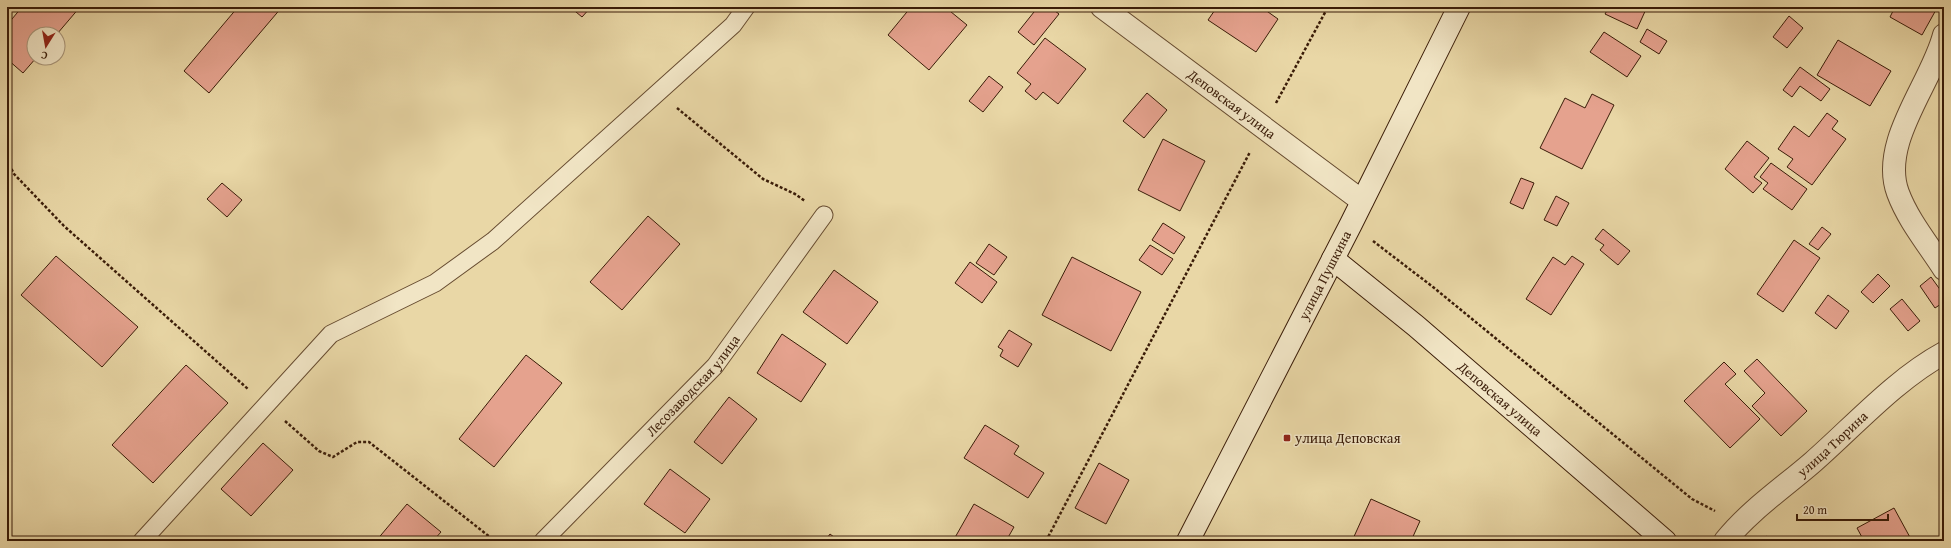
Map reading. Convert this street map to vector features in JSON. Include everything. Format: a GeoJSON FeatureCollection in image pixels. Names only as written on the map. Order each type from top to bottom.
{"type":"FeatureCollection","features":[{"type":"Feature","properties":{"kind":"street","name":"Деповская улица"},"geometry":{"type":"LineString","coordinates":[[1102,7],[1362,202]]}},
{"type":"Feature","properties":{"kind":"street","name":"улица Пушкина"},"geometry":{"type":"LineString","coordinates":[[1188,541],[1351,224],[1459,7]]}},
{"type":"Feature","properties":{"kind":"street"},"geometry":{"type":"LineString","coordinates":[[1944,35],[1932,70],[1902,132],[1895,153],[1894,173],[1897,192],[1906,212],[1944,269]]}},
{"type":"Feature","properties":{"kind":"street","name":"Деповская улица"},"geometry":{"type":"LineString","coordinates":[[1333,259],[1416,326],[1665,541]]}},
{"type":"Feature","properties":{"kind":"street","name":"улица Тюрина"},"geometry":{"type":"LineString","coordinates":[[1725,541],[1740,523],[1813,462],[1857,421],[1926,363],[1944,353]]}},
{"type":"Feature","properties":{"kind":"lane"},"geometry":{"type":"LineString","coordinates":[[142,541],[331,334],[435,283],[493,241],[733,25],[746,7]]}},
{"type":"Feature","properties":{"kind":"lane","name":"Лесозаводская улица"},"geometry":{"type":"LineString","coordinates":[[542,541],[715,366],[824,215]]}},
{"type":"Feature","properties":{"kind":"path"},"geometry":{"type":"LineString","coordinates":[[1262,128],[1328,7]]}},
{"type":"Feature","properties":{"kind":"path"},"geometry":{"type":"LineString","coordinates":[[658,92],[763,179],[795,194],[824,215]]}},
{"type":"Feature","properties":{"kind":"path"},"geometry":{"type":"LineString","coordinates":[[1046,541],[1251,150],[1257,154]]}},
{"type":"Feature","properties":{"kind":"path"},"geometry":{"type":"LineString","coordinates":[[7,160],[14,174],[64,226],[319,451],[333,457],[357,442],[369,442],[495,541]]}},
{"type":"Feature","properties":{"kind":"path"},"geometry":{"type":"LineString","coordinates":[[1351,224],[1433,287],[1692,499],[1775,541]]}},
{"type":"Feature","properties":{"kind":"building"},"geometry":{"type":"Polygon","coordinates":[[[22,7],[80,7],[64,26],[26,26],[26,66],[29,66],[23,73],[7,59],[7,25],[22,7]]]}},
{"type":"Feature","properties":{"kind":"building"},"geometry":{"type":"Polygon","coordinates":[[[238,7],[282,7],[209,93],[184,71],[238,7]]]}},
{"type":"Feature","properties":{"kind":"building"},"geometry":{"type":"Polygon","coordinates":[[[570,7],[591,7],[582,17],[570,7]]]}},
{"type":"Feature","properties":{"kind":"building"},"geometry":{"type":"Polygon","coordinates":[[[911,7],[945,7],[967,25],[929,70],[888,35],[911,7]]]}},
{"type":"Feature","properties":{"kind":"building"},"geometry":{"type":"Polygon","coordinates":[[[1038,7],[1050,7],[1059,14],[1034,45],[1018,32],[1038,7]]]}},
{"type":"Feature","properties":{"kind":"building"},"geometry":{"type":"Polygon","coordinates":[[[1217,7],[1261,7],[1278,19],[1256,52],[1208,20],[1217,7]]]}},
{"type":"Feature","properties":{"kind":"building"},"geometry":{"type":"Polygon","coordinates":[[[1609,7],[1647,7],[1637,29],[1605,14],[1609,7]]]}},
{"type":"Feature","properties":{"kind":"building"},"geometry":{"type":"Polygon","coordinates":[[[1895,7],[1937,8],[1922,35],[1890,17],[1895,7]]]}},
{"type":"Feature","properties":{"kind":"building"},"geometry":{"type":"Polygon","coordinates":[[[1789,16],[1803,28],[1787,48],[1773,37],[1789,16]]]}},
{"type":"Feature","properties":{"kind":"building"},"geometry":{"type":"Polygon","coordinates":[[[1647,29],[1667,41],[1659,54],[1640,42],[1647,29]]]}},
{"type":"Feature","properties":{"kind":"building"},"geometry":{"type":"Polygon","coordinates":[[[1604,32],[1641,56],[1627,77],[1590,52],[1604,32]]]}},
{"type":"Feature","properties":{"kind":"building"},"geometry":{"type":"Polygon","coordinates":[[[1045,38],[1086,69],[1058,104],[1043,92],[1036,100],[1025,91],[1031,84],[1017,73],[1045,38]]]}},
{"type":"Feature","properties":{"kind":"building"},"geometry":{"type":"Polygon","coordinates":[[[1838,40],[1891,71],[1870,106],[1817,75],[1838,40]]]}},
{"type":"Feature","properties":{"kind":"building"},"geometry":{"type":"Polygon","coordinates":[[[1800,67],[1830,89],[1821,101],[1800,86],[1792,97],[1783,90],[1800,67]]]}},
{"type":"Feature","properties":{"kind":"building"},"geometry":{"type":"Polygon","coordinates":[[[989,76],[1003,87],[983,112],[969,101],[989,76]]]}},
{"type":"Feature","properties":{"kind":"building"},"geometry":{"type":"Polygon","coordinates":[[[1147,93],[1167,110],[1144,138],[1123,121],[1147,93]]]}},
{"type":"Feature","properties":{"kind":"building"},"geometry":{"type":"Polygon","coordinates":[[[1592,94],[1614,105],[1582,169],[1540,148],[1565,98],[1585,108],[1592,94]]]}},
{"type":"Feature","properties":{"kind":"building"},"geometry":{"type":"Polygon","coordinates":[[[1827,113],[1838,121],[1832,129],[1846,139],[1812,185],[1787,167],[1793,159],[1778,149],[1794,126],[1809,137],[1827,113]]]}},
{"type":"Feature","properties":{"kind":"building"},"geometry":{"type":"Polygon","coordinates":[[[1163,139],[1205,161],[1180,211],[1138,190],[1163,139]]]}},
{"type":"Feature","properties":{"kind":"building"},"geometry":{"type":"Polygon","coordinates":[[[1747,141],[1769,158],[1754,177],[1762,183],[1753,193],[1725,169],[1747,141]]]}},
{"type":"Feature","properties":{"kind":"building"},"geometry":{"type":"Polygon","coordinates":[[[1771,163],[1807,189],[1792,210],[1763,189],[1768,183],[1760,177],[1771,163]]]}},
{"type":"Feature","properties":{"kind":"building"},"geometry":{"type":"Polygon","coordinates":[[[1521,178],[1534,183],[1523,209],[1510,203],[1521,178]]]}},
{"type":"Feature","properties":{"kind":"building"},"geometry":{"type":"Polygon","coordinates":[[[222,183],[242,200],[227,217],[207,199],[222,183]]]}},
{"type":"Feature","properties":{"kind":"building"},"geometry":{"type":"Polygon","coordinates":[[[1556,196],[1569,203],[1557,226],[1544,220],[1556,196]]]}},
{"type":"Feature","properties":{"kind":"building"},"geometry":{"type":"Polygon","coordinates":[[[648,216],[680,244],[622,310],[590,282],[648,216]]]}},
{"type":"Feature","properties":{"kind":"building"},"geometry":{"type":"Polygon","coordinates":[[[1163,223],[1185,237],[1174,254],[1152,240],[1163,223]]]}},
{"type":"Feature","properties":{"kind":"building"},"geometry":{"type":"Polygon","coordinates":[[[1822,227],[1831,234],[1818,250],[1809,244],[1822,227]]]}},
{"type":"Feature","properties":{"kind":"building"},"geometry":{"type":"Polygon","coordinates":[[[1603,229],[1630,251],[1618,265],[1600,250],[1604,245],[1595,239],[1603,229]]]}},
{"type":"Feature","properties":{"kind":"building"},"geometry":{"type":"Polygon","coordinates":[[[1794,240],[1820,258],[1783,312],[1757,294],[1794,240]]]}},
{"type":"Feature","properties":{"kind":"building"},"geometry":{"type":"Polygon","coordinates":[[[989,244],[1007,257],[994,275],[976,263],[989,244]]]}},
{"type":"Feature","properties":{"kind":"building"},"geometry":{"type":"Polygon","coordinates":[[[1150,245],[1173,259],[1162,275],[1139,260],[1150,245]]]}},
{"type":"Feature","properties":{"kind":"building"},"geometry":{"type":"Polygon","coordinates":[[[56,256],[138,327],[102,367],[21,295],[56,256]]]}},
{"type":"Feature","properties":{"kind":"building"},"geometry":{"type":"Polygon","coordinates":[[[1572,256],[1584,264],[1551,315],[1526,299],[1553,257],[1565,265],[1572,256]]]}},
{"type":"Feature","properties":{"kind":"building"},"geometry":{"type":"Polygon","coordinates":[[[1072,257],[1141,292],[1111,351],[1042,315],[1072,257]]]}},
{"type":"Feature","properties":{"kind":"building"},"geometry":{"type":"Polygon","coordinates":[[[970,262],[997,282],[982,303],[955,283],[970,262]]]}},
{"type":"Feature","properties":{"kind":"building"},"geometry":{"type":"Polygon","coordinates":[[[834,270],[878,302],[847,344],[803,312],[834,270]]]}},
{"type":"Feature","properties":{"kind":"building"},"geometry":{"type":"Polygon","coordinates":[[[1878,274],[1890,286],[1873,303],[1861,292],[1878,274]]]}},
{"type":"Feature","properties":{"kind":"building"},"geometry":{"type":"Polygon","coordinates":[[[1931,277],[1944,295],[1944,302],[1935,308],[1920,286],[1931,277]]]}},
{"type":"Feature","properties":{"kind":"building"},"geometry":{"type":"Polygon","coordinates":[[[1828,295],[1849,311],[1836,329],[1815,313],[1828,295]]]}},
{"type":"Feature","properties":{"kind":"building"},"geometry":{"type":"Polygon","coordinates":[[[1902,299],[1920,321],[1908,331],[1890,309],[1902,299]]]}},
{"type":"Feature","properties":{"kind":"building"},"geometry":{"type":"Polygon","coordinates":[[[1009,330],[1032,344],[1018,367],[1000,356],[1003,350],[998,347],[1009,330]]]}},
{"type":"Feature","properties":{"kind":"building"},"geometry":{"type":"Polygon","coordinates":[[[782,334],[826,364],[801,402],[757,373],[782,334]]]}},
{"type":"Feature","properties":{"kind":"building"},"geometry":{"type":"Polygon","coordinates":[[[526,355],[562,383],[494,467],[459,439],[526,355]]]}},
{"type":"Feature","properties":{"kind":"building"},"geometry":{"type":"Polygon","coordinates":[[[1757,359],[1807,411],[1781,436],[1752,406],[1765,393],[1744,371],[1757,359]]]}},
{"type":"Feature","properties":{"kind":"building"},"geometry":{"type":"Polygon","coordinates":[[[1724,362],[1736,374],[1725,384],[1760,419],[1730,448],[1684,401],[1724,362]]]}},
{"type":"Feature","properties":{"kind":"building"},"geometry":{"type":"Polygon","coordinates":[[[186,365],[228,403],[153,483],[112,445],[186,365]]]}},
{"type":"Feature","properties":{"kind":"building"},"geometry":{"type":"Polygon","coordinates":[[[729,397],[757,419],[722,464],[694,442],[729,397]]]}},
{"type":"Feature","properties":{"kind":"building"},"geometry":{"type":"Polygon","coordinates":[[[985,425],[1019,446],[1014,454],[1044,473],[1028,498],[964,458],[985,425]]]}},
{"type":"Feature","properties":{"kind":"building"},"geometry":{"type":"Polygon","coordinates":[[[263,443],[293,470],[251,516],[221,489],[263,443]]]}},
{"type":"Feature","properties":{"kind":"building"},"geometry":{"type":"Polygon","coordinates":[[[1099,463],[1129,480],[1106,524],[1075,508],[1099,463]]]}},
{"type":"Feature","properties":{"kind":"building"},"geometry":{"type":"Polygon","coordinates":[[[670,469],[710,499],[685,533],[644,504],[670,469]]]}},
{"type":"Feature","properties":{"kind":"building"},"geometry":{"type":"Polygon","coordinates":[[[1371,499],[1420,521],[1411,541],[1352,541],[1371,499]]]}},
{"type":"Feature","properties":{"kind":"building"},"geometry":{"type":"Polygon","coordinates":[[[407,504],[441,532],[433,541],[376,541],[407,504]]]}},
{"type":"Feature","properties":{"kind":"building"},"geometry":{"type":"Polygon","coordinates":[[[974,504],[1014,527],[1006,541],[953,541],[974,504]]]}},
{"type":"Feature","properties":{"kind":"building"},"geometry":{"type":"Polygon","coordinates":[[[1894,508],[1912,541],[1864,541],[1857,528],[1894,508]]]}},
{"type":"Feature","properties":{"kind":"building"},"geometry":{"type":"Polygon","coordinates":[[[830,534],[839,541],[825,541],[830,534]]]}},
{"type":"Feature","properties":{"kind":"place","name":"улица Деповская"},"geometry":{"type":"Point","coordinates":[1287,438]}}]}
